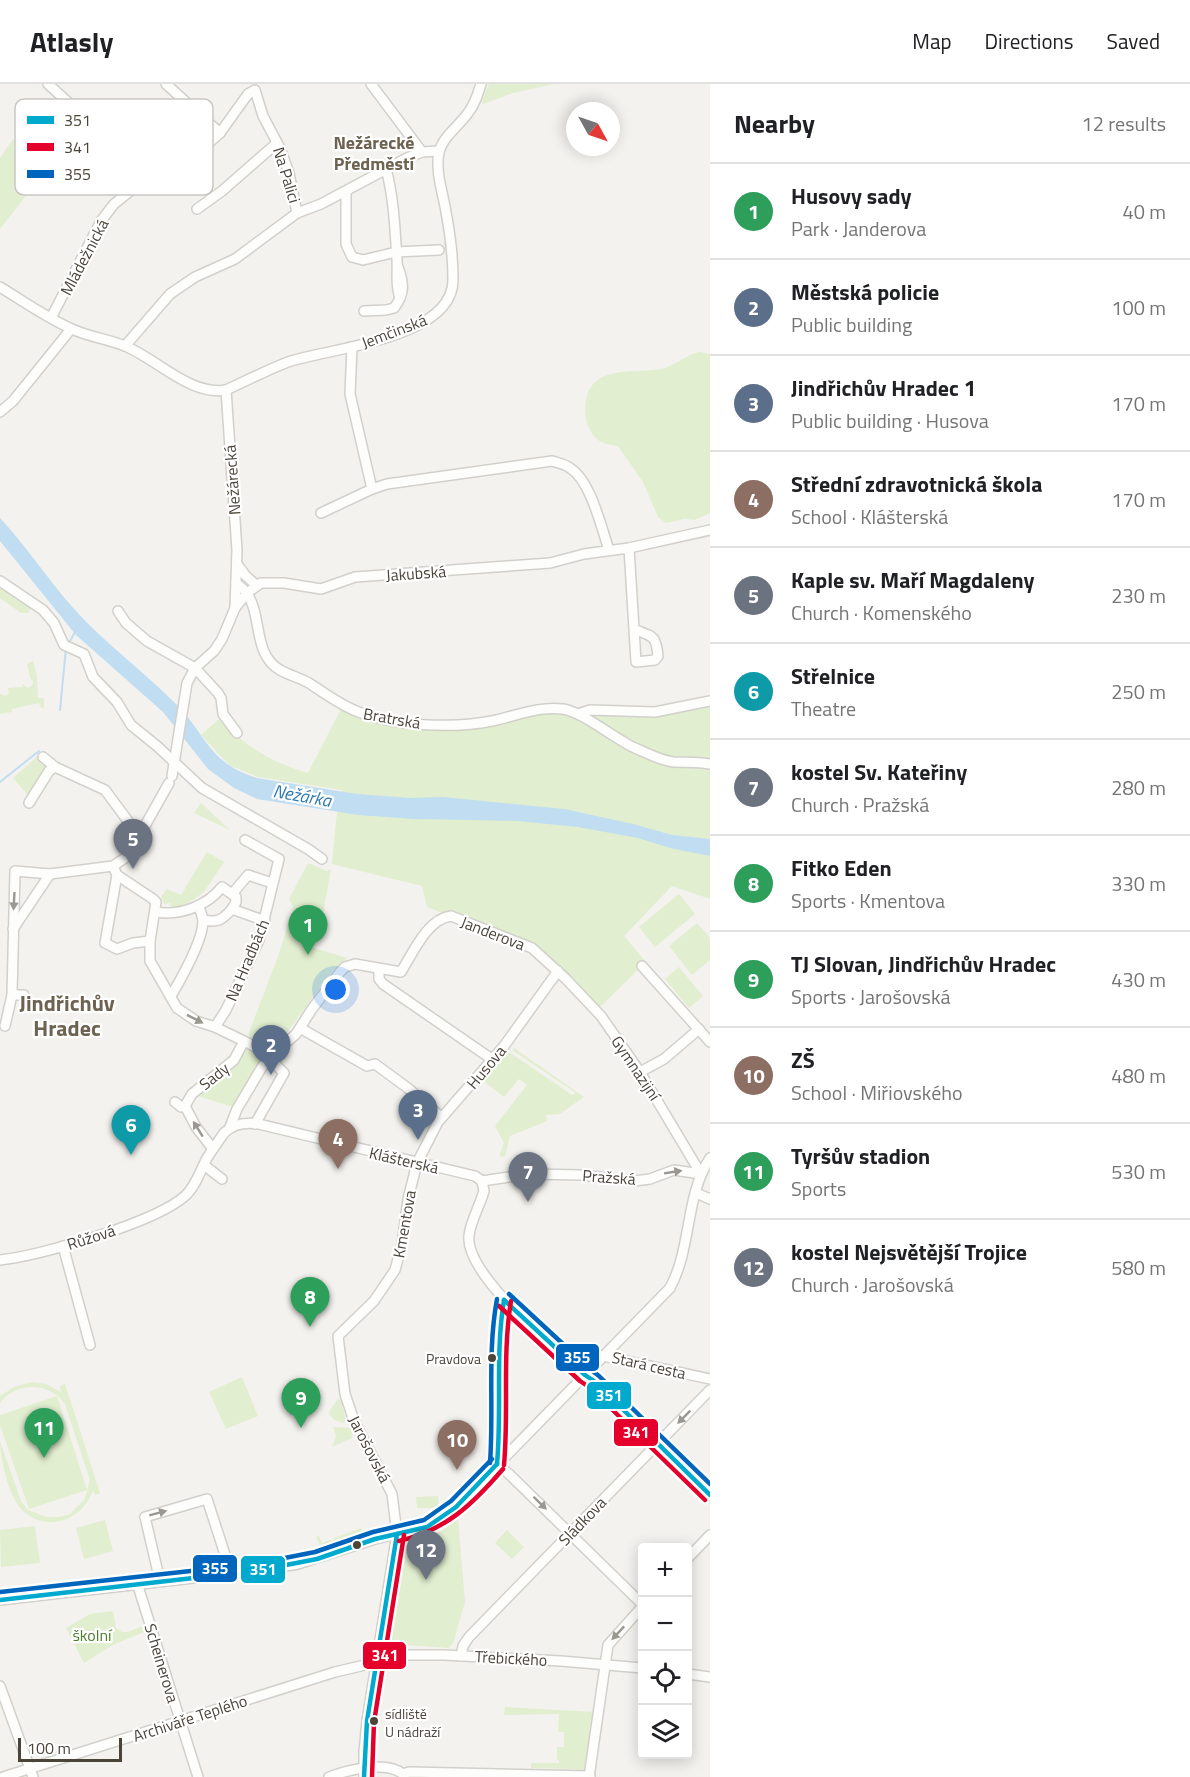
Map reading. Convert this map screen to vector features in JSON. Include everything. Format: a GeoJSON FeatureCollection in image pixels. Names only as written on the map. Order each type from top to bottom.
{"type":"FeatureCollection","features":[{"type":"Feature","properties":{"kind":"street"},"geometry":{"type":"LineString","coordinates":[[48,84],[64,99]]}},
{"type":"Feature","properties":{"kind":"street"},"geometry":{"type":"LineString","coordinates":[[166,84],[183,99]]}},
{"type":"Feature","properties":{"kind":"street"},"geometry":{"type":"LineString","coordinates":[[371,84],[423,152]]}},
{"type":"Feature","properties":{"kind":"street"},"geometry":{"type":"LineString","coordinates":[[439,151],[446,139],[470,112],[481,84]]}},
{"type":"Feature","properties":{"kind":"street","name":"Mládežnická"},"geometry":{"type":"LineString","coordinates":[[213,139],[220,133],[248,94],[255,90]]}},
{"type":"Feature","properties":{"kind":"street","name":"Na Palici"},"geometry":{"type":"LineString","coordinates":[[255,90],[263,116],[289,173],[297,213],[321,204],[423,152],[439,151]]}},
{"type":"Feature","properties":{"kind":"street"},"geometry":{"type":"LineString","coordinates":[[213,127],[220,133]]}},
{"type":"Feature","properties":{"kind":"street"},"geometry":{"type":"LineString","coordinates":[[197,209],[277,143]]}},
{"type":"Feature","properties":{"kind":"street","name":"Jemčinská"},"geometry":{"type":"LineString","coordinates":[[226,390],[290,361],[352,347],[413,327],[436,314],[451,294],[454,278],[447,215],[438,172],[439,151]]}},
{"type":"Feature","properties":{"kind":"street"},"geometry":{"type":"LineString","coordinates":[[364,311],[391,310],[400,298],[396,284],[396,252],[386,169]]}},
{"type":"Feature","properties":{"kind":"street"},"geometry":{"type":"LineString","coordinates":[[346,191],[346,244],[350,255],[363,260],[396,252],[439,250]]}},
{"type":"Feature","properties":{"kind":"street","name":"Mládežnická"},"geometry":{"type":"LineString","coordinates":[[51,318],[101,221],[114,204],[125,195]]}},
{"type":"Feature","properties":{"kind":"street"},"geometry":{"type":"LineString","coordinates":[[125,346],[170,294],[195,277],[235,259],[297,213]]}},
{"type":"Feature","properties":{"kind":"street"},"geometry":{"type":"LineString","coordinates":[[0,287],[51,318],[71,328],[125,346],[193,385],[217,392],[226,390]]}},
{"type":"Feature","properties":{"kind":"street"},"geometry":{"type":"LineString","coordinates":[[0,411],[13,401],[71,328]]}},
{"type":"Feature","properties":{"kind":"street"},"geometry":{"type":"LineString","coordinates":[[352,347],[350,394],[372,489]]}},
{"type":"Feature","properties":{"kind":"street","name":"Nežárecká"},"geometry":{"type":"LineString","coordinates":[[115,871],[128,856],[170,779],[175,763],[188,683],[195,668],[214,651],[222,639],[235,608],[237,550],[226,390]]}},
{"type":"Feature","properties":{"kind":"street"},"geometry":{"type":"LineString","coordinates":[[321,513],[387,484],[544,461],[570,468],[582,480],[589,492],[609,550]]}},
{"type":"Feature","properties":{"kind":"street","name":"Jakubská"},"geometry":{"type":"LineString","coordinates":[[256,585],[284,583],[321,589],[356,577],[550,563],[710,530]]}},
{"type":"Feature","properties":{"kind":"street"},"geometry":{"type":"LineString","coordinates":[[629,548],[636,630]]}},
{"type":"Feature","properties":{"kind":"street"},"geometry":{"type":"LineString","coordinates":[[235,608],[256,585],[237,564]]}},
{"type":"Feature","properties":{"kind":"street"},"geometry":{"type":"LineString","coordinates":[[0,581],[43,610],[54,623],[67,647],[84,654],[93,677],[117,702],[131,725],[202,788],[322,859]]}},
{"type":"Feature","properties":{"kind":"street","name":"Bratrská"},"geometry":{"type":"LineString","coordinates":[[236,583],[247,593],[256,618],[262,649],[272,663],[358,712],[384,719],[439,725],[492,721],[519,713],[565,709],[578,714],[615,738],[656,757],[673,762],[694,761],[710,764]]}},
{"type":"Feature","properties":{"kind":"street"},"geometry":{"type":"LineString","coordinates":[[118,611],[126,623],[147,641],[195,668],[218,693],[223,714],[237,733]]}},
{"type":"Feature","properties":{"kind":"street","name":"Bratrská"},"geometry":{"type":"LineString","coordinates":[[578,714],[590,710],[655,712],[710,700]]}},
{"type":"Feature","properties":{"kind":"street"},"geometry":{"type":"LineString","coordinates":[[43,757],[55,767],[108,792],[128,821],[135,843]]}},
{"type":"Feature","properties":{"kind":"street"},"geometry":{"type":"LineString","coordinates":[[29,803],[49,771],[55,767]]}},
{"type":"Feature","properties":{"kind":"street","name":"Na Hradbách"},"geometry":{"type":"LineString","coordinates":[[215,1027],[226,1010],[259,940],[279,859],[245,840]]}},
{"type":"Feature","properties":{"kind":"street"},"geometry":{"type":"LineString","coordinates":[[5,1026],[12,995],[15,871],[50,874],[115,871],[153,898],[157,906],[150,941],[150,961],[177,1008],[196,1021],[215,1027],[263,1052],[284,1073],[255,1124],[244,1123],[230,1127]]}},
{"type":"Feature","properties":{"kind":"street"},"geometry":{"type":"LineString","coordinates":[[115,871],[105,943],[117,950],[133,943],[150,941]]}},
{"type":"Feature","properties":{"kind":"street"},"geometry":{"type":"LineString","coordinates":[[12,931],[50,874]]}},
{"type":"Feature","properties":{"kind":"street"},"geometry":{"type":"LineString","coordinates":[[232,894],[248,875],[272,884]]}},
{"type":"Feature","properties":{"kind":"street"},"geometry":{"type":"LineString","coordinates":[[156,912],[164,914],[199,907],[222,887],[236,897],[232,909],[222,920],[215,923],[203,920]]}},
{"type":"Feature","properties":{"kind":"street"},"geometry":{"type":"LineString","coordinates":[[171,996],[190,960],[203,920],[199,907]]}},
{"type":"Feature","properties":{"kind":"street"},"geometry":{"type":"LineString","coordinates":[[232,909],[265,921]]}},
{"type":"Feature","properties":{"kind":"street","name":"Janderova"},"geometry":{"type":"LineString","coordinates":[[300,1028],[345,967],[355,964],[401,972],[429,929],[440,920],[451,916],[532,948],[558,971]]}},
{"type":"Feature","properties":{"kind":"street"},"geometry":{"type":"LineString","coordinates":[[0,929],[12,931]]}},
{"type":"Feature","properties":{"kind":"street"},"geometry":{"type":"LineString","coordinates":[[642,966],[710,1042]]}},
{"type":"Feature","properties":{"kind":"street"},"geometry":{"type":"LineString","coordinates":[[379,969],[380,980],[383,984],[493,1060]]}},
{"type":"Feature","properties":{"kind":"street","name":"Husova"},"geometry":{"type":"LineString","coordinates":[[417,1163],[441,1117],[493,1060],[558,971]]}},
{"type":"Feature","properties":{"kind":"street","name":"Gymnazijní"},"geometry":{"type":"LineString","coordinates":[[558,971],[601,1016],[640,1072],[701,1174]]}},
{"type":"Feature","properties":{"kind":"street"},"geometry":{"type":"LineString","coordinates":[[12,995],[24,995]]}},
{"type":"Feature","properties":{"kind":"street"},"geometry":{"type":"LineString","coordinates":[[222,1179],[204,1165],[230,1127],[237,1109],[269,1058],[300,1028],[367,1066],[375,1064],[441,1117]]}},
{"type":"Feature","properties":{"kind":"street"},"geometry":{"type":"LineString","coordinates":[[640,1072],[664,1059],[699,1029]]}},
{"type":"Feature","properties":{"kind":"street","name":"Sady"},"geometry":{"type":"LineString","coordinates":[[185,1106],[192,1094],[234,1060],[244,1041]]}},
{"type":"Feature","properties":{"kind":"street"},"geometry":{"type":"LineString","coordinates":[[175,1102],[182,1107],[185,1106],[196,1127],[213,1149]]}},
{"type":"Feature","properties":{"kind":"street","name":"Klášterská"},"geometry":{"type":"LineString","coordinates":[[255,1124],[475,1176],[482,1181]]}},
{"type":"Feature","properties":{"kind":"street"},"geometry":{"type":"LineString","coordinates":[[0,1600],[298,1564],[375,1539],[420,1530],[439,1520],[465,1498],[670,1288],[683,1257],[701,1174],[710,1158]]}},
{"type":"Feature","properties":{"kind":"street","name":"Kmentova"},"geometry":{"type":"LineString","coordinates":[[338,1336],[374,1301],[395,1270],[417,1163]]}},
{"type":"Feature","properties":{"kind":"street","name":"Růžová"},"geometry":{"type":"LineString","coordinates":[[0,1260],[63,1246],[161,1211],[190,1191],[204,1165]]}},
{"type":"Feature","properties":{"kind":"street","name":"Pražská"},"geometry":{"type":"LineString","coordinates":[[482,1181],[531,1174],[581,1175],[634,1181],[650,1179],[674,1170],[701,1174]]}},
{"type":"Feature","properties":{"kind":"street"},"geometry":{"type":"LineString","coordinates":[[482,1181],[484,1191],[469,1236],[470,1245],[480,1269],[504,1300],[594,1381],[710,1495]]}},
{"type":"Feature","properties":{"kind":"street"},"geometry":{"type":"LineString","coordinates":[[696,1193],[710,1199]]}},
{"type":"Feature","properties":{"kind":"street"},"geometry":{"type":"LineString","coordinates":[[63,1246],[90,1345]]}},
{"type":"Feature","properties":{"kind":"street"},"geometry":{"type":"LineString","coordinates":[[497,1464],[499,1438],[497,1376],[504,1300]]}},
{"type":"Feature","properties":{"kind":"street","name":"Jarošovská"},"geometry":{"type":"LineString","coordinates":[[338,1336],[345,1394],[354,1421],[392,1494],[397,1534],[379,1659],[367,1721],[364,1772]]}},
{"type":"Feature","properties":{"kind":"street","name":"Stará cesta"},"geometry":{"type":"LineString","coordinates":[[552,1345],[710,1379]]}},
{"type":"Feature","properties":{"kind":"street","name":"Sládkova"},"geometry":{"type":"LineString","coordinates":[[461,1656],[463,1646],[469,1637],[710,1390]]}},
{"type":"Feature","properties":{"kind":"street"},"geometry":{"type":"LineString","coordinates":[[499,1438],[511,1443],[520,1441]]}},
{"type":"Feature","properties":{"kind":"street"},"geometry":{"type":"LineString","coordinates":[[497,1464],[638,1601]]}},
{"type":"Feature","properties":{"kind":"street"},"geometry":{"type":"LineString","coordinates":[[160,1581],[145,1517],[207,1499],[231,1573]]}},
{"type":"Feature","properties":{"kind":"street"},"geometry":{"type":"LineString","coordinates":[[692,1553],[710,1535]]}},
{"type":"Feature","properties":{"kind":"street","name":"Scheinerova"},"geometry":{"type":"LineString","coordinates":[[137,1583],[198,1777]]}},
{"type":"Feature","properties":{"kind":"street"},"geometry":{"type":"LineString","coordinates":[[329,1777],[346,1770],[364,1772],[394,1769],[402,1775],[409,1772],[590,1777],[608,1645],[638,1610]]}},
{"type":"Feature","properties":{"kind":"street","name":"Třebického"},"geometry":{"type":"LineString","coordinates":[[379,1659],[461,1656],[638,1668]]}},
{"type":"Feature","properties":{"kind":"street","name":"Archiváře Teplého"},"geometry":{"type":"LineString","coordinates":[[3,1777],[31,1773],[180,1721],[379,1659]]}},
{"type":"Feature","properties":{"kind":"street"},"geometry":{"type":"LineString","coordinates":[[692,1675],[710,1677]]}},
{"type":"Feature","properties":{"kind":"street"},"geometry":{"type":"LineString","coordinates":[[0,1686],[31,1773]]}},
{"type":"Feature","properties":{"kind":"green space"},"geometry":{"type":"Polygon","coordinates":[[[489,84],[554,84],[513,93],[483,104],[482,101],[489,84]]]}},
{"type":"Feature","properties":{"kind":"green space"},"geometry":{"type":"Polygon","coordinates":[[[13,139],[15,141],[15,195],[27,195],[0,229],[0,158],[13,139]]]}},
{"type":"Feature","properties":{"kind":"green space"},"geometry":{"type":"Polygon","coordinates":[[[699,352],[710,354],[710,513],[695,520],[684,519],[666,523],[658,517],[643,482],[618,446],[602,442],[589,429],[585,411],[586,400],[590,389],[606,376],[661,369],[699,352]]]}},
{"type":"Feature","properties":{"kind":"green space"},"geometry":{"type":"Polygon","coordinates":[[[0,583],[33,606],[28,613],[21,613],[0,598],[0,583]]]}},
{"type":"Feature","properties":{"kind":"green space"},"geometry":{"type":"Polygon","coordinates":[[[33,661],[37,676],[38,698],[44,698],[44,708],[41,708],[39,703],[0,714],[0,694],[6,696],[9,693],[8,688],[22,687],[23,684],[27,688],[32,686],[33,682],[27,664],[33,661]]]}},
{"type":"Feature","properties":{"kind":"green space"},"geometry":{"type":"Polygon","coordinates":[[[710,704],[710,899],[672,886],[624,936],[646,962],[596,1011],[532,948],[427,907],[422,886],[332,864],[336,820],[342,790],[258,777],[229,765],[201,735],[219,719],[239,738],[260,752],[282,764],[308,773],[341,709],[401,725],[448,731],[491,725],[541,712],[656,714],[699,708],[710,704]]]}},
{"type":"Feature","properties":{"kind":"green space"},"geometry":{"type":"Polygon","coordinates":[[[38,756],[49,764],[33,792],[28,795],[13,778],[38,756]]]}},
{"type":"Feature","properties":{"kind":"green space"},"geometry":{"type":"Polygon","coordinates":[[[201,803],[230,830],[194,813],[201,803]]]}},
{"type":"Feature","properties":{"kind":"green space"},"geometry":{"type":"Polygon","coordinates":[[[207,852],[224,862],[204,892],[187,906],[172,910],[170,903],[164,904],[161,897],[167,889],[181,895],[207,852]]]}},
{"type":"Feature","properties":{"kind":"green space"},"geometry":{"type":"Polygon","coordinates":[[[308,863],[327,871],[331,869],[322,920],[319,922],[311,947],[347,958],[333,970],[286,1034],[267,1047],[248,1035],[280,951],[293,907],[289,899],[308,863]]]}},
{"type":"Feature","properties":{"kind":"green space"},"geometry":{"type":"Polygon","coordinates":[[[679,894],[695,914],[655,947],[639,927],[679,894]]]}},
{"type":"Feature","properties":{"kind":"green space"},"geometry":{"type":"Polygon","coordinates":[[[697,923],[710,938],[710,960],[692,975],[669,946],[697,923]]]}},
{"type":"Feature","properties":{"kind":"green space"},"geometry":{"type":"Polygon","coordinates":[[[679,967],[703,996],[689,1008],[665,979],[679,967]]]}},
{"type":"Feature","properties":{"kind":"green space"},"geometry":{"type":"Polygon","coordinates":[[[246,1046],[264,1058],[233,1107],[195,1095],[203,1091],[220,1074],[225,1074],[233,1067],[232,1063],[246,1046]]]}},
{"type":"Feature","properties":{"kind":"green space"},"geometry":{"type":"Polygon","coordinates":[[[514,1048],[584,1097],[560,1114],[546,1115],[547,1121],[510,1136],[505,1157],[499,1156],[504,1143],[495,1126],[527,1085],[519,1079],[504,1097],[482,1080],[509,1052],[572,1095],[576,1093],[512,1050],[514,1048]]]}},
{"type":"Feature","properties":{"kind":"green space"},"geometry":{"type":"Polygon","coordinates":[[[242,1377],[258,1416],[226,1429],[209,1392],[242,1377]]]}},
{"type":"Feature","properties":{"kind":"green space"},"geometry":{"type":"Polygon","coordinates":[[[32,1382],[46,1384],[61,1392],[60,1386],[65,1384],[100,1493],[95,1495],[93,1490],[88,1500],[73,1516],[53,1522],[32,1517],[17,1504],[9,1487],[0,1441],[21,1501],[28,1510],[46,1517],[70,1514],[85,1499],[90,1480],[65,1404],[59,1397],[51,1391],[33,1387],[15,1391],[0,1403],[0,1396],[14,1387],[32,1382]]]}},
{"type":"Feature","properties":{"kind":"green space"},"geometry":{"type":"Polygon","coordinates":[[[57,1396],[87,1490],[29,1509],[0,1425],[0,1415],[57,1396]]]}},
{"type":"Feature","properties":{"kind":"green space"},"geometry":{"type":"Polygon","coordinates":[[[338,1399],[341,1400],[346,1420],[344,1423],[334,1420],[329,1414],[338,1399]]]}},
{"type":"Feature","properties":{"kind":"green space"},"geometry":{"type":"Polygon","coordinates":[[[333,1427],[350,1428],[352,1438],[332,1447],[336,1436],[333,1427]]]}},
{"type":"Feature","properties":{"kind":"green space"},"geometry":{"type":"Polygon","coordinates":[[[438,1496],[439,1508],[417,1508],[416,1497],[438,1496]]]}},
{"type":"Feature","properties":{"kind":"green space"},"geometry":{"type":"Polygon","coordinates":[[[458,1519],[465,1602],[453,1643],[449,1648],[389,1644],[404,1546],[434,1536],[458,1519]]]}},
{"type":"Feature","properties":{"kind":"green space"},"geometry":{"type":"Polygon","coordinates":[[[105,1520],[113,1551],[84,1559],[76,1528],[105,1520]]]}},
{"type":"Feature","properties":{"kind":"green space"},"geometry":{"type":"Polygon","coordinates":[[[35,1526],[40,1563],[1,1567],[0,1530],[35,1526]]]}},
{"type":"Feature","properties":{"kind":"green space"},"geometry":{"type":"Polygon","coordinates":[[[361,1528],[363,1534],[322,1549],[316,1537],[319,1536],[322,1543],[333,1541],[334,1538],[361,1528]]]}},
{"type":"Feature","properties":{"kind":"green space"},"geometry":{"type":"Polygon","coordinates":[[[507,1530],[524,1547],[512,1559],[495,1543],[507,1530]]]}},
{"type":"Feature","properties":{"kind":"green space","name":"školní"},"geometry":{"type":"Polygon","coordinates":[[[113,1611],[116,1628],[122,1632],[128,1632],[142,1626],[144,1632],[113,1645],[84,1663],[66,1628],[90,1614],[113,1611]]]}},
{"type":"Feature","properties":{"kind":"green space"},"geometry":{"type":"Polygon","coordinates":[[[505,1707],[594,1712],[589,1770],[580,1775],[576,1769],[532,1768],[535,1774],[531,1771],[531,1763],[559,1763],[557,1747],[564,1747],[564,1732],[558,1732],[559,1714],[504,1715],[505,1707]]]}},
{"type":"Feature","properties":{"kind":"water","name":"Nežárka"},"geometry":{"type":"Polygon","coordinates":[[[0,518],[75,610],[175,703],[218,756],[240,772],[257,778],[357,794],[410,798],[443,797],[564,809],[672,835],[710,839],[710,856],[670,848],[638,838],[578,827],[518,821],[414,819],[358,815],[257,799],[234,788],[208,769],[163,712],[76,635],[0,541],[0,518]]]}},
{"type":"Feature","properties":{"kind":"waterway"},"geometry":{"type":"LineString","coordinates":[[69,643],[75,632]]}},
{"type":"Feature","properties":{"kind":"waterway"},"geometry":{"type":"LineString","coordinates":[[60,710],[66,648]]}},
{"type":"Feature","properties":{"kind":"waterway"},"geometry":{"type":"LineString","coordinates":[[0,782],[39,751]]}},
{"type":"Feature","properties":{"kind":"transit line","name":"355"},"geometry":{"type":"LineString","coordinates":[[509,1294],[599,1376],[710,1484]]}},
{"type":"Feature","properties":{"kind":"transit line","name":"355"},"geometry":{"type":"LineString","coordinates":[[490,1463],[491,1360],[497,1299]]}},
{"type":"Feature","properties":{"kind":"transit line","name":"351"},"geometry":{"type":"LineString","coordinates":[[504,1300],[594,1381],[710,1495]]}},
{"type":"Feature","properties":{"kind":"transit line","name":"351"},"geometry":{"type":"LineString","coordinates":[[497,1464],[500,1341],[504,1300]]}},
{"type":"Feature","properties":{"kind":"transit line","name":"341"},"geometry":{"type":"LineString","coordinates":[[504,1465],[507,1342],[511,1301]]}},
{"type":"Feature","properties":{"kind":"transit line","name":"341"},"geometry":{"type":"LineString","coordinates":[[499,1306],[589,1387],[705,1500]]}},
{"type":"Feature","properties":{"kind":"transit line","name":"355"},"geometry":{"type":"LineString","coordinates":[[0,1592],[254,1564],[315,1552],[373,1532],[424,1520],[451,1501],[492,1459]]}},
{"type":"Feature","properties":{"kind":"transit line","name":"351"},"geometry":{"type":"LineString","coordinates":[[0,1600],[255,1571],[317,1559],[375,1539],[427,1527],[456,1507],[497,1464]]}},
{"type":"Feature","properties":{"kind":"transit line","name":"341"},"geometry":{"type":"LineString","coordinates":[[399,1541],[444,1523],[469,1505],[503,1469]]}},
{"type":"Feature","properties":{"kind":"transit line","name":"351"},"geometry":{"type":"LineString","coordinates":[[364,1777],[367,1721],[397,1534]]}},
{"type":"Feature","properties":{"kind":"transit line","name":"341"},"geometry":{"type":"LineString","coordinates":[[372,1777],[374,1722],[404,1535]]}},
{"type":"Feature","properties":{"kind":"place","name":"Kaple sv. Maří Magdaleny"},"geometry":{"type":"Point","coordinates":[133,869]}},
{"type":"Feature","properties":{"kind":"place","name":"Husovy sady"},"geometry":{"type":"Point","coordinates":[308,955]}},
{"type":"Feature","properties":{"kind":"place","name":"Městská policie"},"geometry":{"type":"Point","coordinates":[271,1075]}},
{"type":"Feature","properties":{"kind":"place","name":"Jindřichův Hradec 1"},"geometry":{"type":"Point","coordinates":[418,1140]}},
{"type":"Feature","properties":{"kind":"place","name":"Střelnice"},"geometry":{"type":"Point","coordinates":[131,1155]}},
{"type":"Feature","properties":{"kind":"place","name":"Střední zdravotnická škola"},"geometry":{"type":"Point","coordinates":[338,1169]}},
{"type":"Feature","properties":{"kind":"place","name":"kostel Sv. Kateřiny"},"geometry":{"type":"Point","coordinates":[528,1202]}},
{"type":"Feature","properties":{"kind":"place","name":"Fitko Eden"},"geometry":{"type":"Point","coordinates":[310,1327]}},
{"type":"Feature","properties":{"kind":"place","name":"Pravdova"},"geometry":{"type":"Point","coordinates":[492,1358]}},
{"type":"Feature","properties":{"kind":"place","name":"TJ Slovan, Jindřichův Hradec"},"geometry":{"type":"Point","coordinates":[301,1428]}},
{"type":"Feature","properties":{"kind":"place","name":"Tyršův stadion"},"geometry":{"type":"Point","coordinates":[44,1458]}},
{"type":"Feature","properties":{"kind":"place","name":"ZŠ"},"geometry":{"type":"Point","coordinates":[457,1470]}},
{"type":"Feature","properties":{"kind":"place","name":"kostel Nejsvětější Trojice"},"geometry":{"type":"Point","coordinates":[426,1580]}},
{"type":"Feature","properties":{"kind":"place","name":"sídliště U nádraží"},"geometry":{"type":"Point","coordinates":[374,1721]}},
{"type":"Feature","properties":{"kind":"district","name":"Nežárecké Předměstí"},"geometry":{"type":"Point","coordinates":[374,153]}},
{"type":"Feature","properties":{"kind":"district","name":"Jindřichův Hradec"},"geometry":{"type":"Point","coordinates":[67,1016]}}]}
